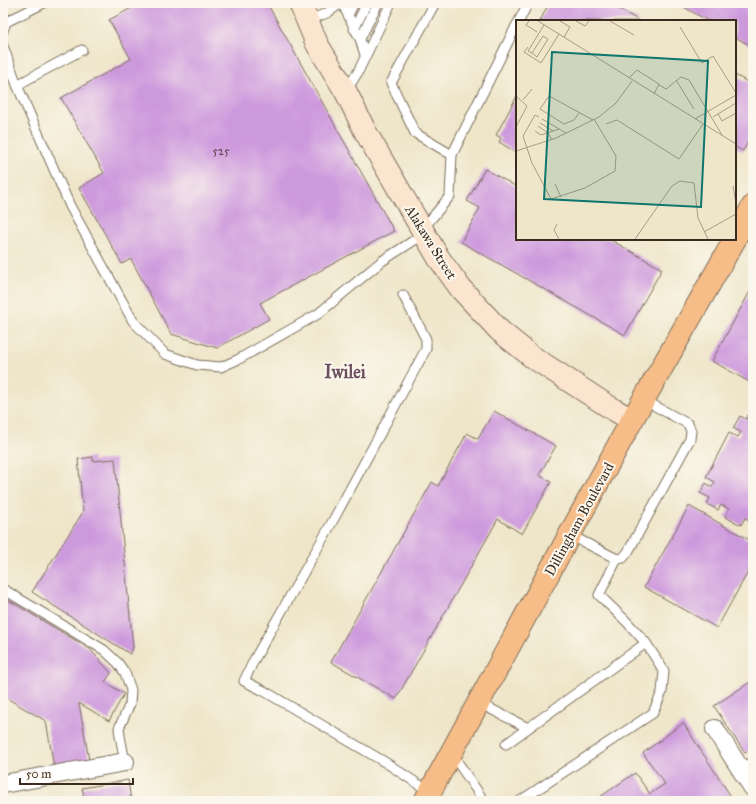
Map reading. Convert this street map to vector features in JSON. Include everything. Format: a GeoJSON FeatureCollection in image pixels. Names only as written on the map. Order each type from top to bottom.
{"type":"FeatureCollection","features":[{"type":"Feature","properties":{"kind":"main road","name":"Alakawa Street"},"geometry":{"type":"LineString","coordinates":[[303,12],[317,44],[346,92],[365,131],[423,232],[438,257],[465,294],[487,318],[531,356],[632,420]]}},
{"type":"Feature","properties":{"kind":"main road","name":"Dillingham Boulevard"},"geometry":{"type":"LineString","coordinates":[[736,237],[753,206]]}},
{"type":"Feature","properties":{"kind":"main road","name":"Dillingham Boulevard"},"geometry":{"type":"LineString","coordinates":[[428,796],[632,420],[734,240]]}},
{"type":"Feature","properties":{"kind":"street"},"geometry":{"type":"LineString","coordinates":[[715,730],[750,776]]}},
{"type":"Feature","properties":{"kind":"street"},"geometry":{"type":"LineString","coordinates":[[3,784],[125,762]]}},
{"type":"Feature","properties":{"kind":"lane"},"geometry":{"type":"LineString","coordinates":[[3,30],[6,22],[44,3]]}},
{"type":"Feature","properties":{"kind":"lane"},"geometry":{"type":"LineString","coordinates":[[303,12],[327,13],[342,3],[360,39],[365,55]]}},
{"type":"Feature","properties":{"kind":"lane"},"geometry":{"type":"LineString","coordinates":[[348,15],[354,3]]}},
{"type":"Feature","properties":{"kind":"lane"},"geometry":{"type":"LineString","coordinates":[[354,28],[367,3]]}},
{"type":"Feature","properties":{"kind":"lane"},"geometry":{"type":"LineString","coordinates":[[360,39],[378,3]]}},
{"type":"Feature","properties":{"kind":"lane"},"geometry":{"type":"LineString","coordinates":[[346,92],[358,72],[391,3]]}},
{"type":"Feature","properties":{"kind":"lane"},"geometry":{"type":"LineString","coordinates":[[435,3],[391,83],[415,133],[452,155]]}},
{"type":"Feature","properties":{"kind":"lane"},"geometry":{"type":"LineString","coordinates":[[520,20],[528,3]]}},
{"type":"Feature","properties":{"kind":"lane"},"geometry":{"type":"LineString","coordinates":[[3,46],[17,85],[62,190],[133,321],[165,354],[197,365],[221,367],[239,359],[318,314],[382,261],[423,232],[450,196],[452,155],[516,26]]}},
{"type":"Feature","properties":{"kind":"lane"},"geometry":{"type":"LineString","coordinates":[[17,85],[82,50]]}},
{"type":"Feature","properties":{"kind":"lane"},"geometry":{"type":"LineString","coordinates":[[403,296],[426,339],[426,349],[330,526],[254,660],[244,681],[264,691],[388,764],[428,796]]}},
{"type":"Feature","properties":{"kind":"lane"},"geometry":{"type":"LineString","coordinates":[[570,535],[617,559],[623,558],[628,552],[690,439],[691,432],[688,424],[644,400]]}},
{"type":"Feature","properties":{"kind":"lane"},"geometry":{"type":"LineString","coordinates":[[520,801],[653,712],[662,692],[664,671],[646,643],[599,595],[617,559]]}},
{"type":"Feature","properties":{"kind":"lane"},"geometry":{"type":"LineString","coordinates":[[3,589],[104,650],[118,663],[125,673],[131,690],[130,704],[122,721],[119,732],[125,762]]}},
{"type":"Feature","properties":{"kind":"lane"},"geometry":{"type":"LineString","coordinates":[[506,744],[646,643]]}},
{"type":"Feature","properties":{"kind":"lane"},"geometry":{"type":"LineString","coordinates":[[479,703],[528,728]]}},
{"type":"Feature","properties":{"kind":"lane"},"geometry":{"type":"LineString","coordinates":[[451,753],[484,801]]}},
{"type":"Feature","properties":{"kind":"building"},"geometry":{"type":"Polygon","coordinates":[[[141,3],[267,3],[394,231],[260,303],[269,319],[217,348],[171,334],[131,259],[122,264],[79,188],[104,173],[61,98],[131,59],[109,20],[141,3]]]}},
{"type":"Feature","properties":{"kind":"building"},"geometry":{"type":"Polygon","coordinates":[[[549,3],[608,3],[638,20],[540,20],[549,3]]]}},
{"type":"Feature","properties":{"kind":"building"},"geometry":{"type":"Polygon","coordinates":[[[677,3],[753,3],[753,47],[736,38],[736,20],[706,20],[677,3]]]}},
{"type":"Feature","properties":{"kind":"building"},"geometry":{"type":"Polygon","coordinates":[[[736,76],[753,85],[753,133],[743,151],[736,148],[736,76]]]}},
{"type":"Feature","properties":{"kind":"building"},"geometry":{"type":"Polygon","coordinates":[[[516,98],[516,152],[499,142],[501,138],[496,135],[516,98]]]}},
{"type":"Feature","properties":{"kind":"building"},"geometry":{"type":"Polygon","coordinates":[[[485,169],[516,186],[516,240],[611,240],[662,269],[625,335],[461,242],[480,208],[467,201],[485,169]]]}},
{"type":"Feature","properties":{"kind":"building"},"geometry":{"type":"Polygon","coordinates":[[[753,286],[753,384],[712,361],[753,286]]]}},
{"type":"Feature","properties":{"kind":"building"},"geometry":{"type":"Polygon","coordinates":[[[494,411],[556,446],[539,475],[551,482],[522,534],[498,519],[396,699],[331,662],[432,482],[438,486],[467,433],[478,439],[494,411]]]}},
{"type":"Feature","properties":{"kind":"building"},"geometry":{"type":"Polygon","coordinates":[[[748,415],[753,418],[753,522],[745,518],[741,525],[725,517],[729,509],[721,505],[718,510],[707,504],[710,498],[700,493],[706,483],[712,487],[715,482],[706,477],[729,433],[738,437],[741,432],[733,428],[740,416],[746,419],[748,415]]]}},
{"type":"Feature","properties":{"kind":"building"},"geometry":{"type":"Polygon","coordinates":[[[93,457],[93,461],[115,459],[133,648],[130,654],[32,592],[83,512],[78,459],[93,457]]]}},
{"type":"Feature","properties":{"kind":"building"},"geometry":{"type":"Polygon","coordinates":[[[689,506],[753,542],[753,563],[717,628],[644,587],[689,506]]]}},
{"type":"Feature","properties":{"kind":"building"},"geometry":{"type":"Polygon","coordinates":[[[3,597],[90,649],[111,673],[105,682],[124,694],[109,721],[79,703],[90,766],[55,773],[46,721],[3,696],[3,597]]]}},
{"type":"Feature","properties":{"kind":"building"},"geometry":{"type":"Polygon","coordinates":[[[753,680],[753,748],[745,753],[714,706],[753,680]]]}},
{"type":"Feature","properties":{"kind":"building"},"geometry":{"type":"Polygon","coordinates":[[[683,723],[734,801],[594,801],[635,773],[650,794],[665,784],[643,753],[683,723]]]}},
{"type":"Feature","properties":{"kind":"building"},"geometry":{"type":"Polygon","coordinates":[[[128,780],[131,801],[85,801],[82,788],[128,780]]]}},
{"type":"Feature","properties":{"kind":"district","name":"Iwilei"},"geometry":{"type":"Point","coordinates":[345,372]}}]}
